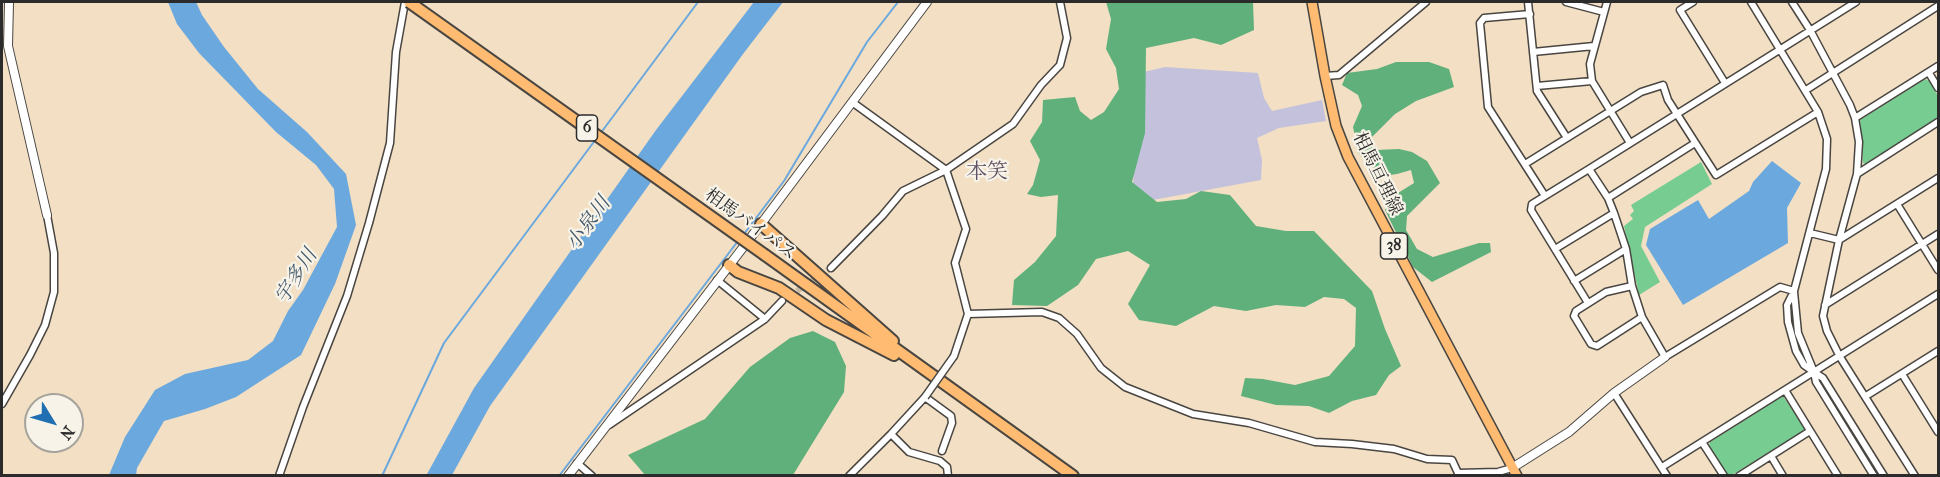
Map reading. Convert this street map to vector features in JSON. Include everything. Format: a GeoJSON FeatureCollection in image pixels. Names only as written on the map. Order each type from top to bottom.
{"type":"FeatureCollection","features":[{"type":"Feature","properties":{"kind":"highway","name":"相馬バイパス"},"geometry":{"type":"LineString","coordinates":[[407,2],[1073,476]]}},
{"type":"Feature","properties":{"kind":"highway"},"geometry":{"type":"LineString","coordinates":[[760,224],[928,373]]}},
{"type":"Feature","properties":{"kind":"highway"},"geometry":{"type":"LineString","coordinates":[[729,265],[738,272],[779,288],[826,320],[928,373]]}},
{"type":"Feature","properties":{"kind":"main road","name":"相馬亘理線"},"geometry":{"type":"LineString","coordinates":[[1312,2],[1336,126],[1348,157],[1515,472]]}},
{"type":"Feature","properties":{"kind":"street"},"geometry":{"type":"LineString","coordinates":[[2,404],[45,325],[54,292],[54,253],[47,215],[5,37],[9,2]]}},
{"type":"Feature","properties":{"kind":"street"},"geometry":{"type":"LineString","coordinates":[[279,476],[303,407],[347,296],[369,223],[390,143],[396,52],[407,2]]}},
{"type":"Feature","properties":{"kind":"street"},"geometry":{"type":"LineString","coordinates":[[568,476],[927,2]]}},
{"type":"Feature","properties":{"kind":"street"},"geometry":{"type":"LineString","coordinates":[[831,268],[876,223],[903,191],[946,170],[1013,124],[1041,85],[1060,65],[1067,38],[1060,2]]}},
{"type":"Feature","properties":{"kind":"street"},"geometry":{"type":"LineString","coordinates":[[1325,76],[1339,75],[1426,2]]}},
{"type":"Feature","properties":{"kind":"street"},"geometry":{"type":"LineString","coordinates":[[1528,2],[1537,91],[1567,138]]}},
{"type":"Feature","properties":{"kind":"street"},"geometry":{"type":"LineString","coordinates":[[1566,2],[1604,12]]}},
{"type":"Feature","properties":{"kind":"street"},"geometry":{"type":"LineString","coordinates":[[1607,2],[1590,64],[1592,81],[1630,143]]}},
{"type":"Feature","properties":{"kind":"street"},"geometry":{"type":"LineString","coordinates":[[1693,2],[1680,10],[1725,83]]}},
{"type":"Feature","properties":{"kind":"street"},"geometry":{"type":"LineString","coordinates":[[1751,2],[1818,112],[1824,124],[1828,153],[1810,233],[1794,291],[1787,305],[1788,322],[1796,351],[1804,364],[1823,378],[1884,476]]}},
{"type":"Feature","properties":{"kind":"street"},"geometry":{"type":"LineString","coordinates":[[1792,2],[1810,30],[1855,118],[1859,142],[1857,174],[1839,240],[1823,316],[1827,331],[1840,357],[1915,476]]}},
{"type":"Feature","properties":{"kind":"street"},"geometry":{"type":"LineString","coordinates":[[1588,303],[1531,210],[1532,204],[1856,2]]}},
{"type":"Feature","properties":{"kind":"street"},"geometry":{"type":"LineString","coordinates":[[1806,90],[1938,6]]}},
{"type":"Feature","properties":{"kind":"street"},"geometry":{"type":"LineString","coordinates":[[1530,14],[1484,18],[1480,23],[1488,106],[1545,196]]}},
{"type":"Feature","properties":{"kind":"street"},"geometry":{"type":"LineString","coordinates":[[1533,51],[1594,46]]}},
{"type":"Feature","properties":{"kind":"street"},"geometry":{"type":"LineString","coordinates":[[1855,118],[1938,66]]}},
{"type":"Feature","properties":{"kind":"street"},"geometry":{"type":"LineString","coordinates":[[1929,73],[1938,88]]}},
{"type":"Feature","properties":{"kind":"street"},"geometry":{"type":"LineString","coordinates":[[1537,86],[1592,81]]}},
{"type":"Feature","properties":{"kind":"street"},"geometry":{"type":"LineString","coordinates":[[1525,164],[1641,92],[1663,85],[1668,100],[1716,176],[1818,112]]}},
{"type":"Feature","properties":{"kind":"street"},"geometry":{"type":"LineString","coordinates":[[849,476],[925,397],[954,356],[968,314],[956,263],[966,229],[946,170],[852,102]]}},
{"type":"Feature","properties":{"kind":"street"},"geometry":{"type":"LineString","coordinates":[[1857,174],[1938,122]]}},
{"type":"Feature","properties":{"kind":"street"},"geometry":{"type":"LineString","coordinates":[[1608,198],[1695,143]]}},
{"type":"Feature","properties":{"kind":"street"},"geometry":{"type":"LineString","coordinates":[[1589,169],[1608,198],[1626,249],[1632,286],[1642,317],[1665,357]]}},
{"type":"Feature","properties":{"kind":"street"},"geometry":{"type":"LineString","coordinates":[[1810,233],[1839,240],[1938,178]]}},
{"type":"Feature","properties":{"kind":"street"},"geometry":{"type":"LineString","coordinates":[[1897,204],[1938,270]]}},
{"type":"Feature","properties":{"kind":"street"},"geometry":{"type":"LineString","coordinates":[[1555,249],[1614,213]]}},
{"type":"Feature","properties":{"kind":"street"},"geometry":{"type":"LineString","coordinates":[[1825,305],[1938,234]]}},
{"type":"Feature","properties":{"kind":"street"},"geometry":{"type":"LineString","coordinates":[[1574,281],[1626,249]]}},
{"type":"Feature","properties":{"kind":"street"},"geometry":{"type":"LineString","coordinates":[[717,280],[765,319]]}},
{"type":"Feature","properties":{"kind":"street"},"geometry":{"type":"LineString","coordinates":[[1632,286],[1606,292],[1576,311],[1574,316],[1591,344],[1597,346],[1642,317]]}},
{"type":"Feature","properties":{"kind":"street"},"geometry":{"type":"LineString","coordinates":[[968,314],[1042,312],[1059,318],[1077,334],[1101,368],[1125,387],[1193,414],[1249,423],[1315,442],[1394,449],[1427,459],[1452,460],[1456,474],[1515,472],[1569,432],[1614,393],[1665,357],[1780,287],[1794,291]]}},
{"type":"Feature","properties":{"kind":"street"},"geometry":{"type":"LineString","coordinates":[[1662,467],[1938,294]]}},
{"type":"Feature","properties":{"kind":"street"},"geometry":{"type":"LineString","coordinates":[[604,429],[765,319],[782,301]]}},
{"type":"Feature","properties":{"kind":"street"},"geometry":{"type":"LineString","coordinates":[[1866,396],[1938,351]]}},
{"type":"Feature","properties":{"kind":"street"},"geometry":{"type":"LineString","coordinates":[[1814,372],[1816,382],[1874,476]]}},
{"type":"Feature","properties":{"kind":"street"},"geometry":{"type":"LineString","coordinates":[[1902,374],[1938,432]]}},
{"type":"Feature","properties":{"kind":"street"},"geometry":{"type":"LineString","coordinates":[[1785,390],[1838,476]]}},
{"type":"Feature","properties":{"kind":"street"},"geometry":{"type":"LineString","coordinates":[[1614,393],[1667,476]]}},
{"type":"Feature","properties":{"kind":"street"},"geometry":{"type":"LineString","coordinates":[[925,397],[951,416],[952,423],[942,452]]}},
{"type":"Feature","properties":{"kind":"street"},"geometry":{"type":"LineString","coordinates":[[1739,476],[1810,431]]}},
{"type":"Feature","properties":{"kind":"street"},"geometry":{"type":"LineString","coordinates":[[891,434],[909,453],[940,461],[947,467],[948,476]]}},
{"type":"Feature","properties":{"kind":"street"},"geometry":{"type":"LineString","coordinates":[[1702,442],[1724,476]]}},
{"type":"Feature","properties":{"kind":"street"},"geometry":{"type":"LineString","coordinates":[[1771,456],[1783,476]]}},
{"type":"Feature","properties":{"kind":"street"},"geometry":{"type":"LineString","coordinates":[[577,463],[592,476]]}},
{"type":"Feature","properties":{"kind":"shaded area"},"geometry":{"type":"Polygon","coordinates":[[[1165,67],[1258,73],[1264,98],[1272,111],[1322,100],[1326,121],[1279,128],[1257,138],[1262,160],[1261,180],[1131,204],[1144,72],[1165,67]]]}},
{"type":"Feature","properties":{"kind":"green space"},"geometry":{"type":"Polygon","coordinates":[[[1106,2],[1253,2],[1254,30],[1221,45],[1194,38],[1146,48],[1145,133],[1132,182],[1157,202],[1186,199],[1201,191],[1230,195],[1256,226],[1286,231],[1314,231],[1372,291],[1401,366],[1389,375],[1376,395],[1352,401],[1329,413],[1309,406],[1276,405],[1241,396],[1245,378],[1295,385],[1329,376],[1355,346],[1356,308],[1344,299],[1324,297],[1305,307],[1276,305],[1246,311],[1214,306],[1176,326],[1139,320],[1128,304],[1150,265],[1128,251],[1096,259],[1078,285],[1047,306],[1012,305],[1014,280],[1035,262],[1056,236],[1058,195],[1041,197],[1027,194],[1033,185],[1040,160],[1030,141],[1042,122],[1043,100],[1075,97],[1080,111],[1091,120],[1104,112],[1119,89],[1116,68],[1106,49],[1111,19],[1106,2]]]}},
{"type":"Feature","properties":{"kind":"green space"},"geometry":{"type":"Polygon","coordinates":[[[1396,62],[1429,62],[1449,69],[1454,87],[1416,101],[1395,114],[1371,138],[1376,150],[1399,149],[1412,152],[1427,161],[1440,183],[1407,216],[1406,230],[1417,249],[1433,257],[1479,243],[1490,243],[1491,252],[1432,282],[1413,267],[1385,210],[1398,193],[1414,183],[1411,170],[1383,176],[1359,154],[1353,127],[1362,106],[1358,95],[1342,85],[1347,73],[1377,69],[1396,62]]]}},
{"type":"Feature","properties":{"kind":"green space"},"geometry":{"type":"Polygon","coordinates":[[[1925,79],[1929,81],[1938,96],[1938,118],[1866,164],[1863,163],[1860,120],[1925,79]]]}},
{"type":"Feature","properties":{"kind":"green space"},"geometry":{"type":"Polygon","coordinates":[[[1701,162],[1712,184],[1645,227],[1641,246],[1660,282],[1639,295],[1624,226],[1633,219],[1630,215],[1634,211],[1631,205],[1701,162]]]}},
{"type":"Feature","properties":{"kind":"green space"},"geometry":{"type":"Polygon","coordinates":[[[813,331],[835,342],[846,366],[844,392],[793,475],[645,475],[628,455],[705,419],[750,367],[790,338],[813,331]]]}},
{"type":"Feature","properties":{"kind":"green space"},"geometry":{"type":"Polygon","coordinates":[[[1783,396],[1804,427],[1804,431],[1732,475],[1727,475],[1709,445],[1710,442],[1783,396]]]}},
{"type":"Feature","properties":{"kind":"water"},"geometry":{"type":"Polygon","coordinates":[[[168,2],[196,2],[224,47],[258,89],[307,132],[346,174],[356,225],[335,284],[301,355],[236,397],[164,421],[137,468],[136,475],[109,475],[125,437],[155,390],[185,374],[248,360],[273,341],[337,227],[334,189],[316,165],[276,132],[199,53],[177,24],[168,2]]]}},
{"type":"Feature","properties":{"kind":"water"},"geometry":{"type":"Polygon","coordinates":[[[754,2],[783,2],[743,54],[490,406],[452,475],[426,476],[474,388],[656,130],[754,2]]]}},
{"type":"Feature","properties":{"kind":"water"},"geometry":{"type":"Polygon","coordinates":[[[1772,161],[1801,183],[1787,208],[1788,243],[1683,305],[1646,245],[1650,229],[1698,200],[1709,219],[1749,191],[1753,182],[1772,161]]]}},
{"type":"Feature","properties":{"kind":"waterway"},"geometry":{"type":"LineString","coordinates":[[600,134],[698,2]]}},
{"type":"Feature","properties":{"kind":"waterway"},"geometry":{"type":"LineString","coordinates":[[744,234],[784,181],[867,42],[898,2]]}},
{"type":"Feature","properties":{"kind":"waterway"},"geometry":{"type":"LineString","coordinates":[[382,476],[444,343],[596,139]]}},
{"type":"Feature","properties":{"kind":"waterway"},"geometry":{"type":"LineString","coordinates":[[559,476],[738,241]]}},
{"type":"Feature","properties":{"kind":"tunnel"},"geometry":{"type":"LineString","coordinates":[[782,301],[831,268]]}},
{"type":"Feature","properties":{"kind":"district","name":"本笑"},"geometry":{"type":"Point","coordinates":[987,173]}},
{"type":"Feature","properties":{"kind":"water label","name":"小泉川"},"geometry":{"type":"Point","coordinates":[589,224]}},
{"type":"Feature","properties":{"kind":"water label","name":"宇多川"},"geometry":{"type":"Point","coordinates":[297,277]}}]}
